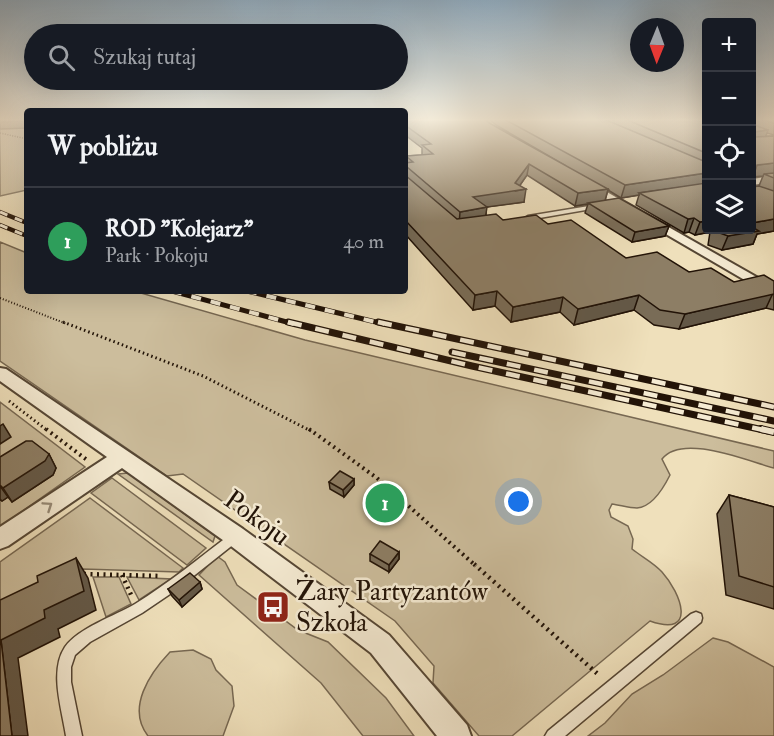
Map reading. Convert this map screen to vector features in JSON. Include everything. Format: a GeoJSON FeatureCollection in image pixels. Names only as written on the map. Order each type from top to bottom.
{"type":"FeatureCollection","features":[{"type":"Feature","properties":{"kind":"street"},"geometry":{"type":"LineString","coordinates":[[756,181],[774,179]]}},
{"type":"Feature","properties":{"kind":"street"},"geometry":{"type":"LineString","coordinates":[[581,181],[774,293]]}},
{"type":"Feature","properties":{"kind":"street"},"geometry":{"type":"LineString","coordinates":[[619,203],[641,200]]}},
{"type":"Feature","properties":{"kind":"street","name":"Pokoju"},"geometry":{"type":"LineString","coordinates":[[0,373],[235,536],[380,644],[456,736]]}},
{"type":"Feature","properties":{"kind":"street"},"geometry":{"type":"LineString","coordinates":[[0,539],[121,458]]}},
{"type":"Feature","properties":{"kind":"lane"},"geometry":{"type":"LineString","coordinates":[[522,219],[619,203]]}},
{"type":"Feature","properties":{"kind":"lane"},"geometry":{"type":"LineString","coordinates":[[74,736],[64,682],[64,667],[70,651],[85,637],[138,609],[184,577],[235,536]]}},
{"type":"Feature","properties":{"kind":"lane"},"geometry":{"type":"LineString","coordinates":[[553,736],[696,618]]}},
{"type":"Feature","properties":{"kind":"path"},"geometry":{"type":"LineString","coordinates":[[0,298],[203,376],[303,424],[377,478],[611,687]]}},
{"type":"Feature","properties":{"kind":"path"},"geometry":{"type":"LineString","coordinates":[[8,400],[101,470]]}},
{"type":"Feature","properties":{"kind":"path"},"geometry":{"type":"LineString","coordinates":[[74,579],[84,574],[184,577]]}},
{"type":"Feature","properties":{"kind":"path"},"geometry":{"type":"LineString","coordinates":[[122,575],[138,609]]}},
{"type":"Feature","properties":{"kind":"shaded area"},"geometry":{"type":"Polygon","coordinates":[[[0,153],[24,153],[24,191],[0,196],[0,153]]]}},
{"type":"Feature","properties":{"kind":"shaded area"},"geometry":{"type":"Polygon","coordinates":[[[0,242],[24,252],[24,294],[144,294],[305,340],[774,451],[774,468],[715,451],[684,448],[671,452],[662,459],[670,475],[661,490],[648,504],[631,508],[612,504],[609,510],[611,517],[628,526],[633,539],[632,549],[659,569],[675,591],[681,611],[680,619],[675,623],[665,625],[650,621],[512,736],[479,736],[433,683],[434,666],[395,621],[183,474],[167,476],[0,361],[0,242]]]}},
{"type":"Feature","properties":{"kind":"shaded area"},"geometry":{"type":"Polygon","coordinates":[[[0,402],[85,467],[0,527],[0,402]]]}},
{"type":"Feature","properties":{"kind":"shaded area"},"geometry":{"type":"Polygon","coordinates":[[[128,473],[215,536],[213,542],[118,474],[128,473]]]}},
{"type":"Feature","properties":{"kind":"shaded area"},"geometry":{"type":"Polygon","coordinates":[[[112,478],[206,548],[187,565],[91,493],[112,478]]]}},
{"type":"Feature","properties":{"kind":"shaded area"},"geometry":{"type":"Polygon","coordinates":[[[90,498],[183,568],[179,572],[83,569],[0,612],[0,562],[90,498]]]}},
{"type":"Feature","properties":{"kind":"shaded area"},"geometry":{"type":"Polygon","coordinates":[[[217,556],[225,562],[237,585],[298,630],[328,642],[386,698],[414,736],[363,736],[321,683],[199,575],[217,556]]]}},
{"type":"Feature","properties":{"kind":"shaded area"},"geometry":{"type":"Polygon","coordinates":[[[93,577],[119,577],[131,604],[106,617],[93,577]]]}},
{"type":"Feature","properties":{"kind":"shaded area"},"geometry":{"type":"Polygon","coordinates":[[[127,577],[171,579],[139,600],[127,577]]]}},
{"type":"Feature","properties":{"kind":"shaded area"},"geometry":{"type":"Polygon","coordinates":[[[713,638],[728,642],[774,667],[774,736],[588,736],[605,723],[632,694],[663,675],[713,638]]]}},
{"type":"Feature","properties":{"kind":"shaded area"},"geometry":{"type":"Polygon","coordinates":[[[193,650],[211,659],[216,670],[232,686],[234,706],[223,736],[148,736],[139,714],[143,691],[148,680],[170,652],[193,650]]]}},
{"type":"Feature","properties":{"kind":"building"},"geometry":{"type":"Polygon","coordinates":[[[544,153],[608,189],[578,193],[529,164],[515,183],[526,189],[473,197],[487,207],[460,212],[408,168],[408,163],[413,162],[408,156],[544,153]]]}},
{"type":"Feature","properties":{"kind":"building"},"geometry":{"type":"Polygon","coordinates":[[[567,153],[685,153],[702,160],[702,174],[625,185],[567,153]]]}},
{"type":"Feature","properties":{"kind":"building"},"geometry":{"type":"Polygon","coordinates":[[[756,153],[774,153],[774,163],[757,165],[756,168],[756,153]]]}},
{"type":"Feature","properties":{"kind":"building"},"geometry":{"type":"Polygon","coordinates":[[[774,173],[774,178],[764,174],[774,173]]]}},
{"type":"Feature","properties":{"kind":"building"},"geometry":{"type":"Polygon","coordinates":[[[408,178],[457,219],[496,214],[503,220],[536,215],[548,224],[571,220],[626,258],[657,252],[689,272],[711,268],[734,282],[764,275],[774,281],[774,294],[685,314],[660,310],[639,295],[578,309],[563,297],[513,307],[497,291],[475,295],[408,223],[408,178]]]}},
{"type":"Feature","properties":{"kind":"building"},"geometry":{"type":"Polygon","coordinates":[[[702,184],[702,222],[694,218],[688,219],[639,193],[702,184]]]}},
{"type":"Feature","properties":{"kind":"building"},"geometry":{"type":"Polygon","coordinates":[[[756,186],[774,191],[774,219],[756,222],[756,186]]]}},
{"type":"Feature","properties":{"kind":"building"},"geometry":{"type":"Polygon","coordinates":[[[619,198],[669,226],[635,232],[588,203],[619,198]]]}},
{"type":"Feature","properties":{"kind":"building"},"geometry":{"type":"Polygon","coordinates":[[[26,441],[32,441],[49,454],[45,461],[3,488],[0,485],[0,457],[26,441]]]}},
{"type":"Feature","properties":{"kind":"building"},"geometry":{"type":"Polygon","coordinates":[[[340,471],[354,479],[343,490],[329,482],[340,471]]]}},
{"type":"Feature","properties":{"kind":"building"},"geometry":{"type":"Polygon","coordinates":[[[729,495],[774,507],[774,587],[739,576],[729,495]]]}},
{"type":"Feature","properties":{"kind":"building"},"geometry":{"type":"Polygon","coordinates":[[[380,541],[399,552],[389,565],[370,554],[380,541]]]}},
{"type":"Feature","properties":{"kind":"building"},"geometry":{"type":"Polygon","coordinates":[[[76,558],[84,591],[44,610],[45,618],[1,640],[12,736],[0,736],[0,600],[38,582],[37,576],[76,558]]]}},
{"type":"Feature","properties":{"kind":"building"},"geometry":{"type":"Polygon","coordinates":[[[190,573],[200,582],[179,600],[168,589],[190,573]]]}},
{"type":"Feature","properties":{"kind":"railway"},"geometry":{"type":"LineString","coordinates":[[0,212],[24,222]]}},
{"type":"Feature","properties":{"kind":"railway"},"geometry":{"type":"LineString","coordinates":[[0,225],[24,235]]}},
{"type":"Feature","properties":{"kind":"railway"},"geometry":{"type":"LineString","coordinates":[[183,294],[294,324]]}},
{"type":"Feature","properties":{"kind":"railway"},"geometry":{"type":"LineString","coordinates":[[259,294],[384,324]]}},
{"type":"Feature","properties":{"kind":"railway"},"geometry":{"type":"LineString","coordinates":[[288,322],[472,366],[768,431]]}},
{"type":"Feature","properties":{"kind":"railway"},"geometry":{"type":"LineString","coordinates":[[378,322],[774,407]]}},
{"type":"Feature","properties":{"kind":"railway"},"geometry":{"type":"LineString","coordinates":[[452,352],[774,421]]}},
{"type":"Feature","properties":{"kind":"railway"},"geometry":{"type":"LineString","coordinates":[[761,429],[774,432]]}},
{"type":"Feature","properties":{"kind":"place","name":"ROD \"Kolejarz\""},"geometry":{"type":"Point","coordinates":[385,503]}},
{"type":"Feature","properties":{"kind":"place","name":"Żary Partyzantów Szkoła"},"geometry":{"type":"Point","coordinates":[273,607]}}]}
